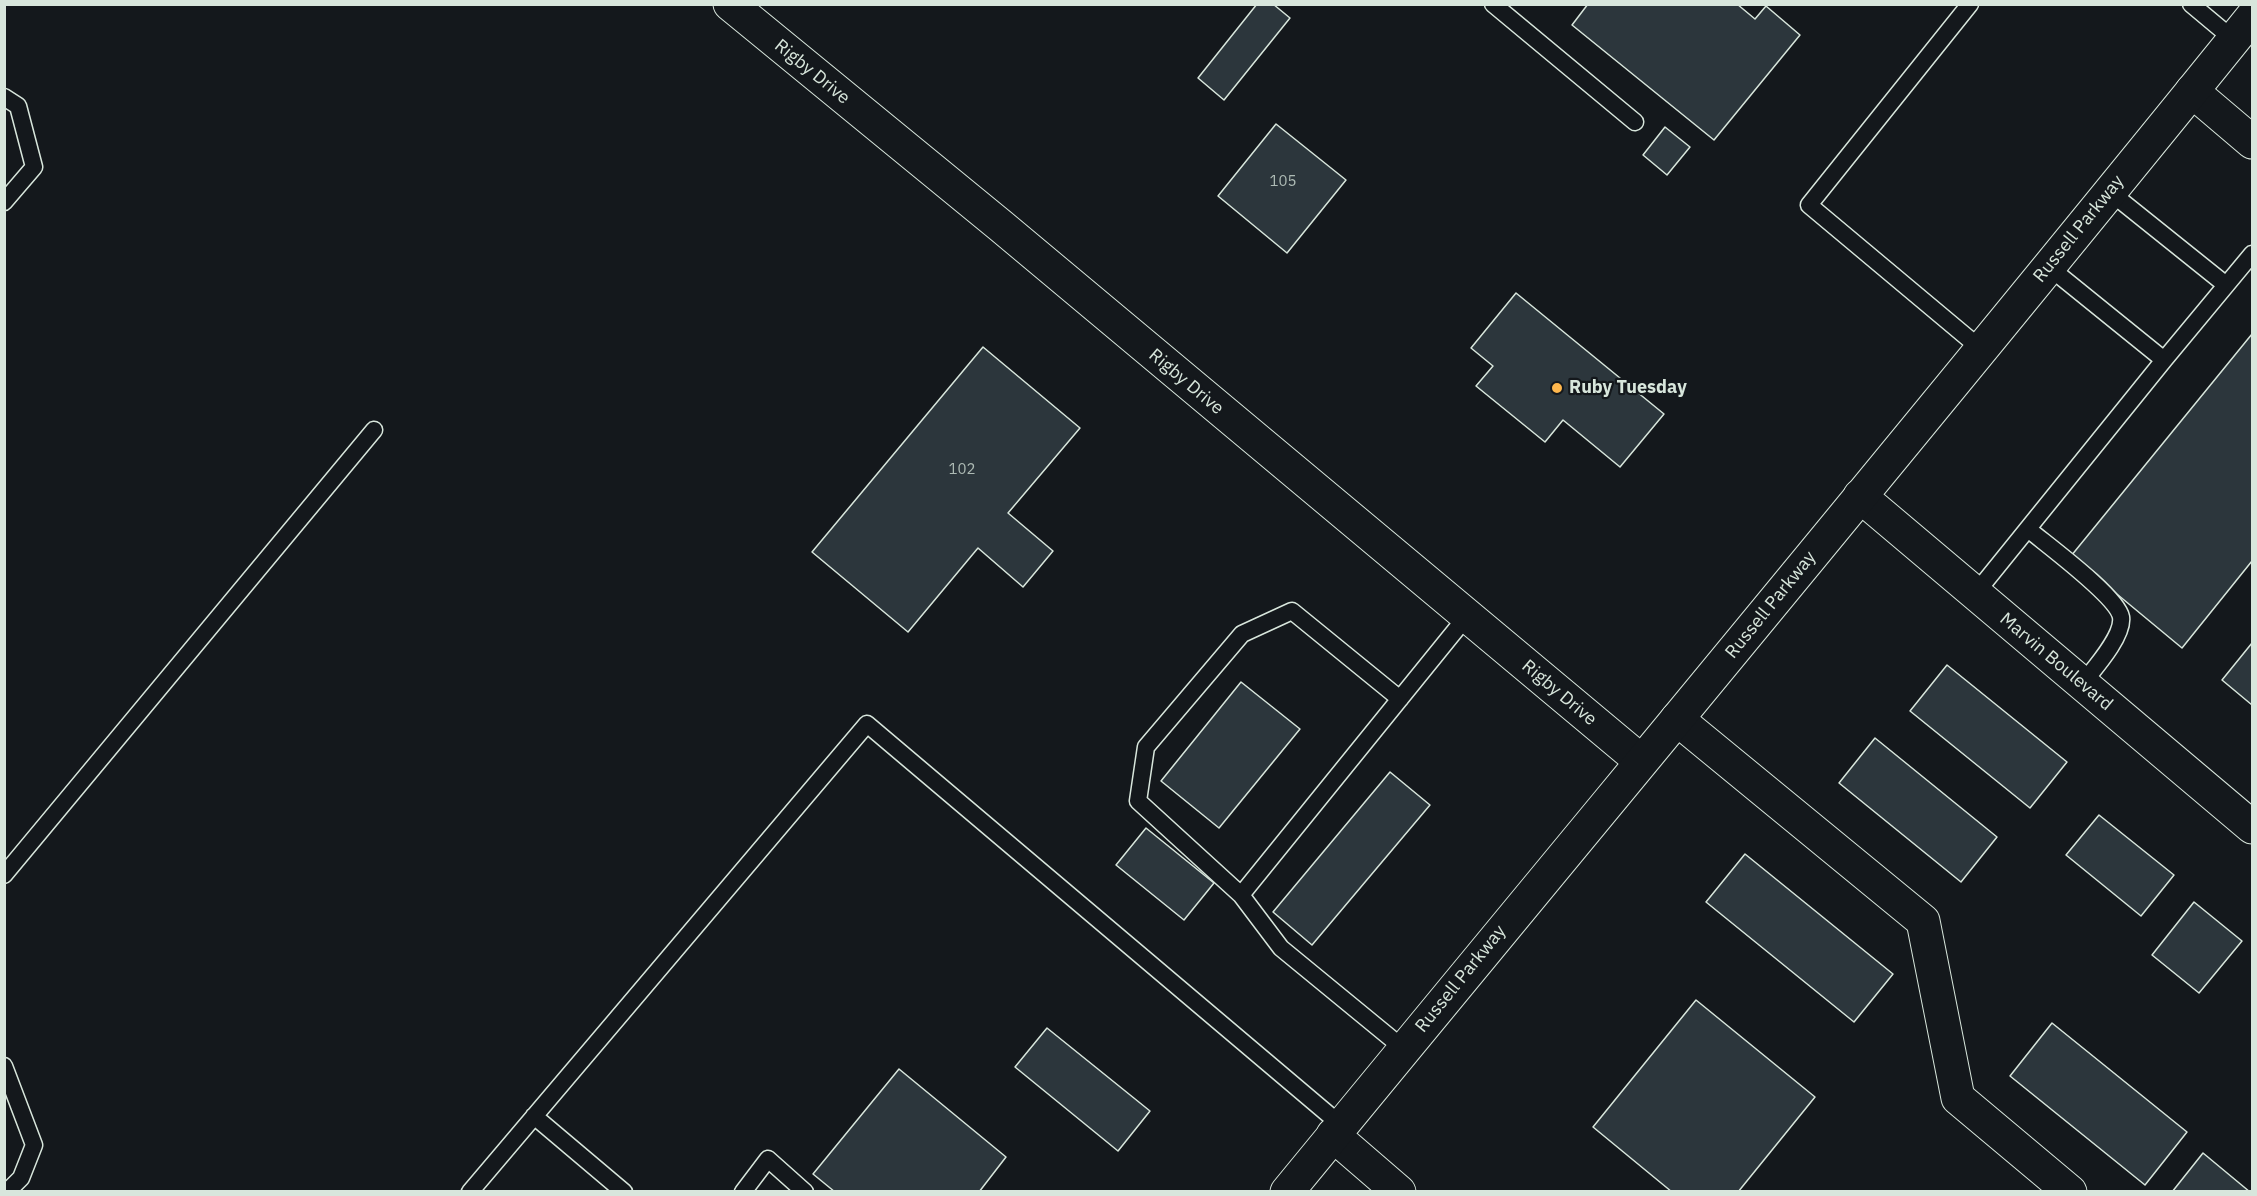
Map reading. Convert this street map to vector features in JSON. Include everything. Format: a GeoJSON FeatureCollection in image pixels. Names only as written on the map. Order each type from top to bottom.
{"type":"FeatureCollection","features":[{"type":"Feature","properties":{"kind":"street","name":"Rigby Drive"},"geometry":{"type":"LineString","coordinates":[[730,4],[992,219],[1641,761]]}},
{"type":"Feature","properties":{"kind":"street","name":"Russell Parkway"},"geometry":{"type":"LineString","coordinates":[[1287,1191],[2049,267],[2243,28]]}},
{"type":"Feature","properties":{"kind":"street"},"geometry":{"type":"LineString","coordinates":[[2192,91],[2253,142]]}},
{"type":"Feature","properties":{"kind":"street","name":"Marvin Boulevard"},"geometry":{"type":"LineString","coordinates":[[1860,496],[2253,827]]}},
{"type":"Feature","properties":{"kind":"street"},"geometry":{"type":"LineString","coordinates":[[1677,719],[1923,921],[1958,1098],[2070,1191]]}},
{"type":"Feature","properties":{"kind":"street"},"geometry":{"type":"LineString","coordinates":[[1337,1130],[1400,1191]]}},
{"type":"Feature","properties":{"kind":"lane"},"geometry":{"type":"LineString","coordinates":[[1493,4],[1635,122]]}},
{"type":"Feature","properties":{"kind":"lane"},"geometry":{"type":"LineString","coordinates":[[1970,4],[1809,205],[1981,349]]}},
{"type":"Feature","properties":{"kind":"lane"},"geometry":{"type":"LineString","coordinates":[[2191,4],[2243,28]]}},
{"type":"Feature","properties":{"kind":"lane"},"geometry":{"type":"LineString","coordinates":[[4,97],[18,106],[34,167],[4,202]]}},
{"type":"Feature","properties":{"kind":"lane"},"geometry":{"type":"LineString","coordinates":[[2110,192],[2226,285]]}},
{"type":"Feature","properties":{"kind":"lane"},"geometry":{"type":"LineString","coordinates":[[1975,594],[2164,360],[2253,254]]}},
{"type":"Feature","properties":{"kind":"lane"},"geometry":{"type":"LineString","coordinates":[[2049,267],[2164,360]]}},
{"type":"Feature","properties":{"kind":"lane"},"geometry":{"type":"LineString","coordinates":[[4,875],[374,430]]}},
{"type":"Feature","properties":{"kind":"lane"},"geometry":{"type":"LineString","coordinates":[[2028,529],[2100,589],[2121,618],[2119,630],[2110,647],[2082,684]]}},
{"type":"Feature","properties":{"kind":"lane"},"geometry":{"type":"LineString","coordinates":[[1400,699],[1292,611],[1242,634],[1146,747],[1138,801],[1242,895],[1281,948],[1404,1049]]}},
{"type":"Feature","properties":{"kind":"lane"},"geometry":{"type":"LineString","coordinates":[[1242,895],[1467,616]]}},
{"type":"Feature","properties":{"kind":"lane"},"geometry":{"type":"LineString","coordinates":[[470,1191],[867,724],[1337,1130]]}},
{"type":"Feature","properties":{"kind":"lane"},"geometry":{"type":"LineString","coordinates":[[4,1066],[34,1145],[21,1178],[7,1191]]}},
{"type":"Feature","properties":{"kind":"lane"},"geometry":{"type":"LineString","coordinates":[[534,1116],[624,1191]]}},
{"type":"Feature","properties":{"kind":"lane"},"geometry":{"type":"LineString","coordinates":[[744,1191],[768,1160],[805,1191]]}},
{"type":"Feature","properties":{"kind":"building"},"geometry":{"type":"Polygon","coordinates":[[[1257,4],[1273,4],[1290,18],[1224,100],[1198,78],[1257,4]]]}},
{"type":"Feature","properties":{"kind":"building"},"geometry":{"type":"Polygon","coordinates":[[[1588,4],[1737,4],[1755,19],[1766,6],[1800,35],[1714,140],[1572,25],[1588,4]]]}},
{"type":"Feature","properties":{"kind":"building"},"geometry":{"type":"Polygon","coordinates":[[[1276,124],[1346,180],[1287,253],[1218,196],[1276,124]]]}},
{"type":"Feature","properties":{"kind":"building"},"geometry":{"type":"Polygon","coordinates":[[[1665,127],[1690,147],[1667,175],[1643,155],[1665,127]]]}},
{"type":"Feature","properties":{"kind":"building"},"geometry":{"type":"Polygon","coordinates":[[[1516,293],[1664,414],[1620,467],[1563,420],[1545,442],[1476,386],[1493,366],[1471,348],[1516,293]]]}},
{"type":"Feature","properties":{"kind":"building"},"geometry":{"type":"Polygon","coordinates":[[[2252,334],[2252,561],[2182,648],[2071,556],[2252,334]]]}},
{"type":"Feature","properties":{"kind":"building"},"geometry":{"type":"Polygon","coordinates":[[[983,347],[1080,428],[1008,513],[1053,551],[1023,587],[978,548],[908,632],[812,552],[983,347]]]}},
{"type":"Feature","properties":{"kind":"building"},"geometry":{"type":"Polygon","coordinates":[[[2252,643],[2252,705],[2222,680],[2252,643]]]}},
{"type":"Feature","properties":{"kind":"building"},"geometry":{"type":"Polygon","coordinates":[[[1947,665],[2067,762],[2030,808],[1910,711],[1947,665]]]}},
{"type":"Feature","properties":{"kind":"building"},"geometry":{"type":"Polygon","coordinates":[[[1241,682],[1300,729],[1219,828],[1161,781],[1241,682]]]}},
{"type":"Feature","properties":{"kind":"building"},"geometry":{"type":"Polygon","coordinates":[[[1875,738],[1997,837],[1961,882],[1839,783],[1875,738]]]}},
{"type":"Feature","properties":{"kind":"building"},"geometry":{"type":"Polygon","coordinates":[[[1390,772],[1430,805],[1312,945],[1273,912],[1390,772]]]}},
{"type":"Feature","properties":{"kind":"building"},"geometry":{"type":"Polygon","coordinates":[[[2099,815],[2174,875],[2141,916],[2066,855],[2099,815]]]}},
{"type":"Feature","properties":{"kind":"building"},"geometry":{"type":"Polygon","coordinates":[[[1146,828],[1214,883],[1184,920],[1116,865],[1146,828]]]}},
{"type":"Feature","properties":{"kind":"building"},"geometry":{"type":"Polygon","coordinates":[[[1745,854],[1893,974],[1854,1022],[1706,902],[1745,854]]]}},
{"type":"Feature","properties":{"kind":"building"},"geometry":{"type":"Polygon","coordinates":[[[2194,902],[2242,941],[2199,993],[2152,955],[2194,902]]]}},
{"type":"Feature","properties":{"kind":"building"},"geometry":{"type":"Polygon","coordinates":[[[1696,1000],[1815,1097],[1738,1192],[1672,1192],[1593,1127],[1696,1000]]]}},
{"type":"Feature","properties":{"kind":"building"},"geometry":{"type":"Polygon","coordinates":[[[2052,1023],[2187,1132],[2145,1185],[2010,1076],[2052,1023]]]}},
{"type":"Feature","properties":{"kind":"building"},"geometry":{"type":"Polygon","coordinates":[[[1047,1028],[1150,1111],[1118,1151],[1015,1067],[1047,1028]]]}},
{"type":"Feature","properties":{"kind":"building"},"geometry":{"type":"Polygon","coordinates":[[[899,1069],[1006,1157],[979,1192],[835,1192],[813,1174],[899,1069]]]}},
{"type":"Feature","properties":{"kind":"building"},"geometry":{"type":"Polygon","coordinates":[[[2203,1153],[2250,1192],[2172,1192],[2203,1153]]]}},
{"type":"Feature","properties":{"kind":"place","name":"Ruby Tuesday"},"geometry":{"type":"Point","coordinates":[1557,388]}}]}
